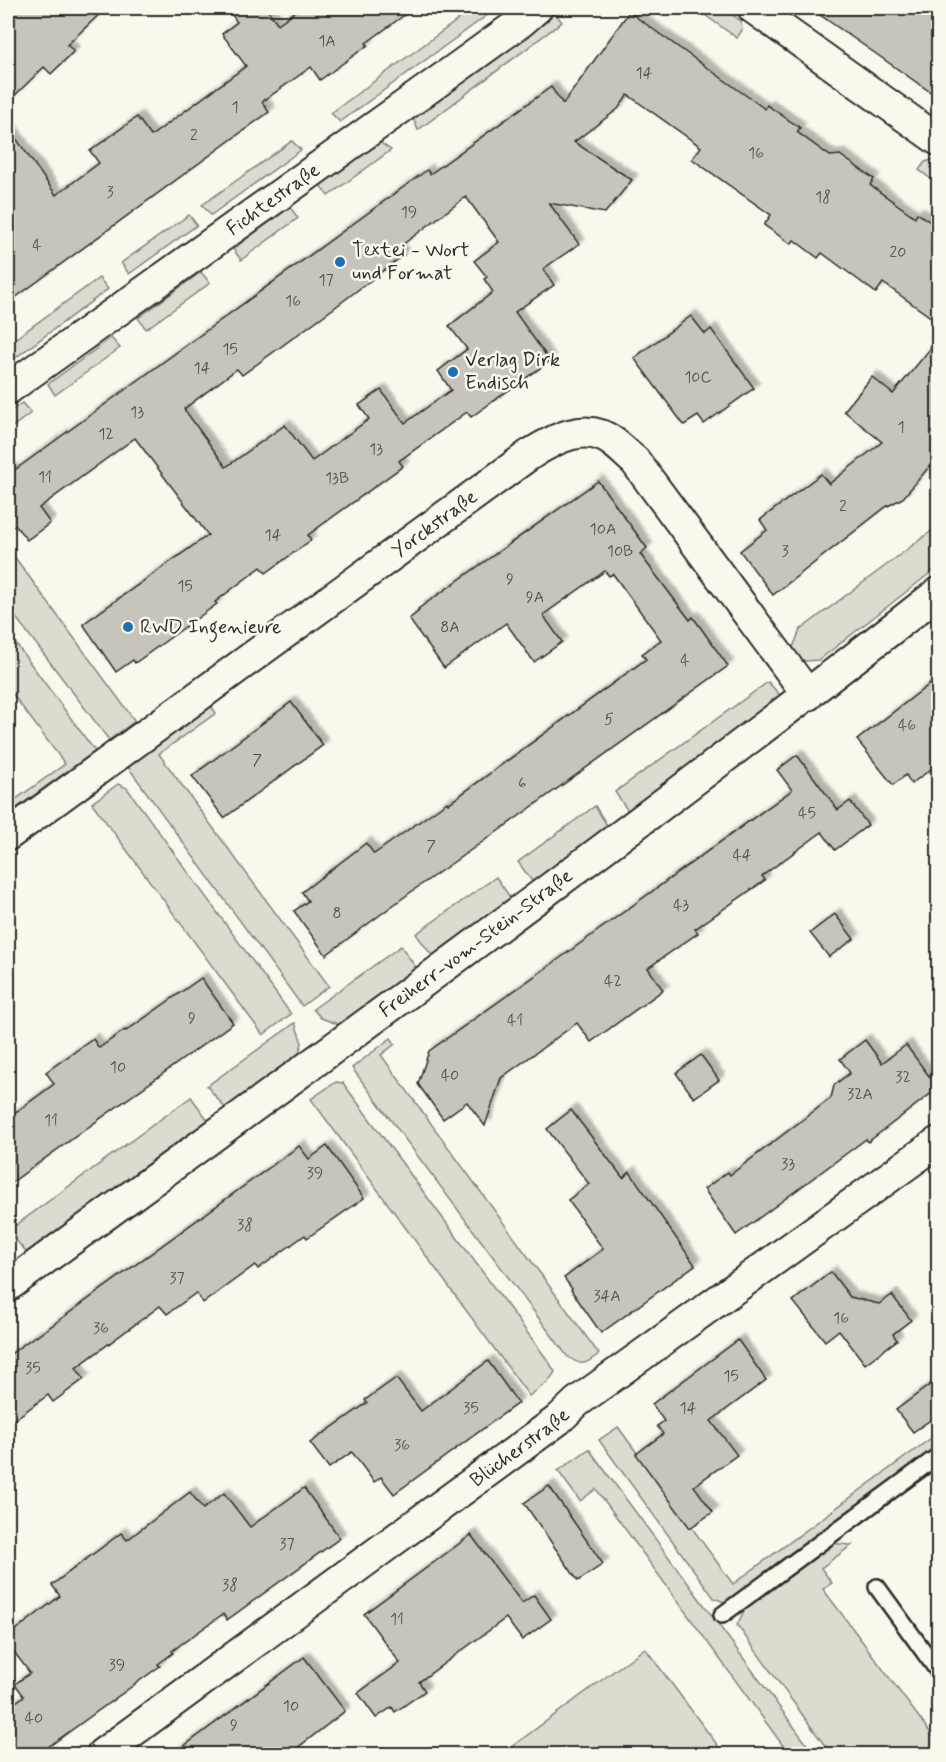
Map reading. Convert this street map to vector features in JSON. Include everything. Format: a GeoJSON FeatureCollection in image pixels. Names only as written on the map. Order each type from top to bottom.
{"type":"FeatureCollection","features":[{"type":"Feature","properties":{"kind":"street","name":"Fichtestraße"},"geometry":{"type":"LineString","coordinates":[[8,388],[443,78],[537,8]]}},
{"type":"Feature","properties":{"kind":"street"},"geometry":{"type":"LineString","coordinates":[[753,8],[939,140]]}},
{"type":"Feature","properties":{"kind":"street","name":"Yorckstraße"},"geometry":{"type":"LineString","coordinates":[[8,835],[529,455],[549,442],[571,434],[590,432],[612,440],[635,461],[808,695]]}},
{"type":"Feature","properties":{"kind":"street","name":"Freiherr-vom-Stein-Straße"},"geometry":{"type":"LineString","coordinates":[[8,1286],[367,1024],[808,695],[939,593]]}},
{"type":"Feature","properties":{"kind":"street","name":"Blücherstraße"},"geometry":{"type":"LineString","coordinates":[[102,1755],[558,1420],[577,1402],[939,1142]]}},
{"type":"Feature","properties":{"kind":"lane"},"geometry":{"type":"LineString","coordinates":[[722,1615],[939,1456]]}},
{"type":"Feature","properties":{"kind":"lane"},"geometry":{"type":"LineString","coordinates":[[877,1587],[939,1671]]}},
{"type":"Feature","properties":{"kind":"shaded area"},"geometry":{"type":"Polygon","coordinates":[[[474,8],[497,8],[340,122],[331,113],[474,8]]]}},
{"type":"Feature","properties":{"kind":"shaded area"},"geometry":{"type":"Polygon","coordinates":[[[695,8],[722,8],[741,21],[742,30],[737,38],[695,8]]]}},
{"type":"Feature","properties":{"kind":"shaded area"},"geometry":{"type":"Polygon","coordinates":[[[555,13],[562,22],[418,130],[413,118],[555,13]]]}},
{"type":"Feature","properties":{"kind":"shaded area"},"geometry":{"type":"Polygon","coordinates":[[[292,141],[301,150],[211,215],[202,205],[292,141]]]}},
{"type":"Feature","properties":{"kind":"shaded area"},"geometry":{"type":"Polygon","coordinates":[[[379,142],[391,150],[328,196],[320,185],[379,142]]]}},
{"type":"Feature","properties":{"kind":"shaded area"},"geometry":{"type":"Polygon","coordinates":[[[935,159],[938,161],[938,184],[919,170],[925,162],[935,159]]]}},
{"type":"Feature","properties":{"kind":"shaded area"},"geometry":{"type":"Polygon","coordinates":[[[290,207],[298,218],[241,260],[233,249],[290,207]]]}},
{"type":"Feature","properties":{"kind":"shaded area"},"geometry":{"type":"Polygon","coordinates":[[[189,215],[197,225],[129,274],[121,263],[189,215]]]}},
{"type":"Feature","properties":{"kind":"shaded area"},"geometry":{"type":"Polygon","coordinates":[[[201,272],[210,283],[146,329],[138,318],[201,272]]]}},
{"type":"Feature","properties":{"kind":"shaded area"},"geometry":{"type":"Polygon","coordinates":[[[99,278],[108,289],[11,361],[8,359],[8,344],[99,278]]]}},
{"type":"Feature","properties":{"kind":"shaded area"},"geometry":{"type":"Polygon","coordinates":[[[111,338],[120,348],[55,395],[48,384],[111,338]]]}},
{"type":"Feature","properties":{"kind":"shaded area"},"geometry":{"type":"Polygon","coordinates":[[[22,403],[31,413],[8,430],[8,413],[22,403]]]}},
{"type":"Feature","properties":{"kind":"shaded area"},"geometry":{"type":"Polygon","coordinates":[[[938,523],[938,567],[819,660],[805,661],[796,657],[792,650],[800,630],[929,533],[938,523]]]}},
{"type":"Feature","properties":{"kind":"shaded area"},"geometry":{"type":"Polygon","coordinates":[[[8,548],[135,721],[109,740],[8,607],[8,548]]]}},
{"type":"Feature","properties":{"kind":"shaded area"},"geometry":{"type":"Polygon","coordinates":[[[8,633],[95,751],[8,814],[8,805],[65,764],[8,688],[8,633]]]}},
{"type":"Feature","properties":{"kind":"shaded area"},"geometry":{"type":"Polygon","coordinates":[[[768,682],[780,695],[733,738],[630,814],[615,792],[768,682]]]}},
{"type":"Feature","properties":{"kind":"shaded area"},"geometry":{"type":"Polygon","coordinates":[[[211,706],[216,713],[159,754],[329,986],[302,1006],[128,767],[211,706]]]}},
{"type":"Feature","properties":{"kind":"shaded area"},"geometry":{"type":"Polygon","coordinates":[[[118,784],[127,788],[291,1014],[263,1035],[92,803],[118,784]]]}},
{"type":"Feature","properties":{"kind":"shaded area"},"geometry":{"type":"Polygon","coordinates":[[[595,806],[610,830],[534,884],[518,862],[595,806]]]}},
{"type":"Feature","properties":{"kind":"shaded area"},"geometry":{"type":"Polygon","coordinates":[[[496,877],[512,900],[433,957],[416,934],[496,877]]]}},
{"type":"Feature","properties":{"kind":"shaded area"},"geometry":{"type":"Polygon","coordinates":[[[401,946],[417,969],[340,1025],[321,1018],[313,1009],[401,946]]]}},
{"type":"Feature","properties":{"kind":"shaded area"},"geometry":{"type":"Polygon","coordinates":[[[295,1023],[302,1043],[299,1054],[225,1108],[207,1086],[295,1023]]]}},
{"type":"Feature","properties":{"kind":"shaded area"},"geometry":{"type":"Polygon","coordinates":[[[391,1038],[395,1044],[381,1055],[599,1354],[590,1360],[580,1363],[567,1356],[352,1068],[391,1038]]]}},
{"type":"Feature","properties":{"kind":"shaded area"},"geometry":{"type":"Polygon","coordinates":[[[336,1082],[343,1083],[549,1362],[555,1372],[548,1382],[529,1396],[311,1099],[336,1082]]]}},
{"type":"Feature","properties":{"kind":"shaded area"},"geometry":{"type":"Polygon","coordinates":[[[191,1097],[208,1120],[26,1252],[8,1231],[191,1097]]]}},
{"type":"Feature","properties":{"kind":"shaded area"},"geometry":{"type":"Polygon","coordinates":[[[618,1427],[733,1584],[938,1433],[938,1447],[731,1601],[724,1602],[714,1598],[599,1440],[618,1427]]]}},
{"type":"Feature","properties":{"kind":"shaded area"},"geometry":{"type":"Polygon","coordinates":[[[589,1449],[814,1754],[789,1754],[596,1489],[580,1501],[558,1471],[589,1449]]]}},
{"type":"Feature","properties":{"kind":"shaded area"},"geometry":{"type":"Polygon","coordinates":[[[828,1543],[852,1545],[821,1568],[832,1583],[823,1589],[938,1743],[938,1754],[831,1754],[737,1625],[746,1607],[828,1543]]]}},
{"type":"Feature","properties":{"kind":"shaded area"},"geometry":{"type":"Polygon","coordinates":[[[645,1648],[724,1754],[502,1754],[645,1648]]]}},
{"type":"Feature","properties":{"kind":"building"},"geometry":{"type":"Polygon","coordinates":[[[8,8],[106,8],[67,45],[74,51],[51,74],[44,67],[8,102],[8,8]]]}},
{"type":"Feature","properties":{"kind":"building"},"geometry":{"type":"Polygon","coordinates":[[[227,8],[266,8],[278,24],[300,8],[414,8],[320,80],[311,67],[262,102],[269,112],[8,303],[8,127],[56,195],[99,163],[90,151],[137,117],[151,136],[246,66],[222,34],[237,22],[227,8]]]}},
{"type":"Feature","properties":{"kind":"building"},"geometry":{"type":"Polygon","coordinates":[[[810,8],[939,8],[939,98],[879,56],[810,8]]]}},
{"type":"Feature","properties":{"kind":"building"},"geometry":{"type":"Polygon","coordinates":[[[629,12],[765,109],[767,105],[800,128],[797,132],[830,156],[840,155],[874,179],[870,185],[915,217],[917,213],[939,228],[939,323],[883,283],[876,293],[822,253],[818,258],[794,240],[791,244],[764,225],[771,215],[692,159],[701,147],[628,95],[618,109],[574,142],[632,180],[605,213],[549,203],[579,244],[543,269],[554,285],[515,312],[550,361],[471,417],[467,412],[399,461],[403,466],[308,535],[311,540],[266,573],[261,567],[215,602],[217,604],[135,663],[133,660],[116,672],[83,624],[208,535],[135,438],[39,508],[50,523],[27,540],[15,525],[8,530],[8,466],[12,472],[427,170],[430,174],[551,87],[563,104],[629,12]],[[466,197],[398,248],[404,255],[334,308],[242,375],[237,369],[184,409],[226,467],[285,425],[312,461],[369,419],[359,405],[381,390],[405,423],[451,390],[438,371],[467,349],[449,326],[493,292],[484,279],[487,277],[474,261],[499,242],[466,197]]]}},
{"type":"Feature","properties":{"kind":"building"},"geometry":{"type":"Polygon","coordinates":[[[691,316],[705,334],[711,329],[754,388],[704,424],[698,416],[684,425],[634,358],[691,316]]]}},
{"type":"Feature","properties":{"kind":"building"},"geometry":{"type":"Polygon","coordinates":[[[939,338],[939,455],[903,498],[886,507],[773,595],[740,551],[767,530],[760,520],[821,474],[829,484],[882,442],[844,411],[872,377],[893,394],[939,338]]]}},
{"type":"Feature","properties":{"kind":"building"},"geometry":{"type":"Polygon","coordinates":[[[598,481],[647,548],[640,554],[690,620],[693,617],[728,666],[326,955],[294,911],[308,901],[302,892],[366,843],[374,854],[447,802],[448,804],[646,659],[642,654],[661,640],[613,574],[609,576],[605,571],[543,615],[562,642],[534,662],[506,623],[444,668],[409,619],[419,611],[418,609],[598,481]]]}},
{"type":"Feature","properties":{"kind":"building"},"geometry":{"type":"Polygon","coordinates":[[[939,677],[939,763],[911,784],[906,775],[893,785],[857,740],[939,677]]]}},
{"type":"Feature","properties":{"kind":"building"},"geometry":{"type":"Polygon","coordinates":[[[291,702],[323,745],[224,818],[192,776],[291,702]]]}},
{"type":"Feature","properties":{"kind":"building"},"geometry":{"type":"Polygon","coordinates":[[[797,755],[838,810],[850,801],[868,825],[835,850],[822,832],[762,876],[765,880],[695,929],[698,933],[648,968],[663,990],[591,1042],[577,1023],[501,1078],[485,1126],[467,1102],[443,1119],[418,1084],[429,1051],[792,790],[777,770],[797,755]]]}},
{"type":"Feature","properties":{"kind":"building"},"geometry":{"type":"Polygon","coordinates":[[[835,914],[854,939],[829,957],[810,933],[835,914]]]}},
{"type":"Feature","properties":{"kind":"building"},"geometry":{"type":"Polygon","coordinates":[[[201,978],[233,1023],[8,1185],[8,1118],[54,1084],[46,1072],[93,1039],[99,1048],[201,978]]]}},
{"type":"Feature","properties":{"kind":"building"},"geometry":{"type":"Polygon","coordinates":[[[865,1040],[882,1063],[906,1045],[938,1088],[868,1142],[866,1139],[736,1235],[704,1189],[728,1172],[730,1175],[831,1098],[834,1085],[850,1073],[840,1059],[865,1040]]]}},
{"type":"Feature","properties":{"kind":"building"},"geometry":{"type":"Polygon","coordinates":[[[701,1055],[719,1080],[694,1098],[676,1073],[701,1055]]]}},
{"type":"Feature","properties":{"kind":"building"},"geometry":{"type":"Polygon","coordinates":[[[571,1110],[623,1178],[630,1172],[695,1265],[601,1333],[564,1278],[603,1249],[568,1200],[589,1184],[547,1129],[571,1110]]]}},
{"type":"Feature","properties":{"kind":"building"},"geometry":{"type":"Polygon","coordinates":[[[299,1146],[309,1159],[327,1146],[364,1198],[307,1238],[305,1235],[258,1269],[255,1265],[203,1303],[196,1293],[167,1314],[160,1306],[76,1368],[84,1379],[53,1402],[48,1395],[8,1424],[8,1356],[299,1146]]]}},
{"type":"Feature","properties":{"kind":"building"},"geometry":{"type":"Polygon","coordinates":[[[831,1272],[850,1297],[879,1304],[892,1295],[911,1320],[893,1334],[897,1340],[865,1364],[839,1330],[825,1341],[793,1301],[831,1272]]]}},
{"type":"Feature","properties":{"kind":"building"},"geometry":{"type":"Polygon","coordinates":[[[738,1340],[766,1380],[711,1421],[737,1455],[694,1486],[713,1512],[690,1528],[636,1454],[663,1434],[657,1426],[664,1421],[652,1404],[738,1340]]]}},
{"type":"Feature","properties":{"kind":"building"},"geometry":{"type":"Polygon","coordinates":[[[488,1361],[518,1403],[394,1494],[381,1477],[374,1482],[352,1452],[329,1468],[310,1443],[367,1403],[365,1400],[396,1378],[421,1411],[488,1361]]]}},
{"type":"Feature","properties":{"kind":"building"},"geometry":{"type":"Polygon","coordinates":[[[939,1378],[939,1414],[913,1432],[896,1410],[939,1378]]]}},
{"type":"Feature","properties":{"kind":"building"},"geometry":{"type":"Polygon","coordinates":[[[549,1486],[603,1564],[578,1581],[524,1503],[549,1486]]]}},
{"type":"Feature","properties":{"kind":"building"},"geometry":{"type":"Polygon","coordinates":[[[304,1488],[340,1538],[227,1620],[223,1614],[172,1651],[173,1653],[158,1664],[160,1666],[37,1755],[8,1755],[8,1708],[24,1696],[15,1684],[30,1673],[8,1644],[8,1636],[60,1596],[52,1585],[121,1533],[127,1540],[190,1492],[203,1509],[224,1493],[250,1527],[304,1488]]]}},
{"type":"Feature","properties":{"kind":"building"},"geometry":{"type":"Polygon","coordinates":[[[471,1535],[522,1603],[534,1595],[551,1619],[522,1640],[506,1618],[419,1682],[425,1691],[395,1712],[392,1707],[376,1718],[358,1693],[400,1663],[364,1614],[471,1535]]]}},
{"type":"Feature","properties":{"kind":"building"},"geometry":{"type":"Polygon","coordinates":[[[304,1657],[345,1711],[288,1755],[172,1755],[304,1657]]]}},
{"type":"Feature","properties":{"kind":"place","name":"Textei - Wort und Format"},"geometry":{"type":"Point","coordinates":[340,262]}},
{"type":"Feature","properties":{"kind":"place","name":"Verlag Dirk Endisch"},"geometry":{"type":"Point","coordinates":[453,372]}},
{"type":"Feature","properties":{"kind":"place","name":"RWD Ingenieure"},"geometry":{"type":"Point","coordinates":[128,627]}}]}
